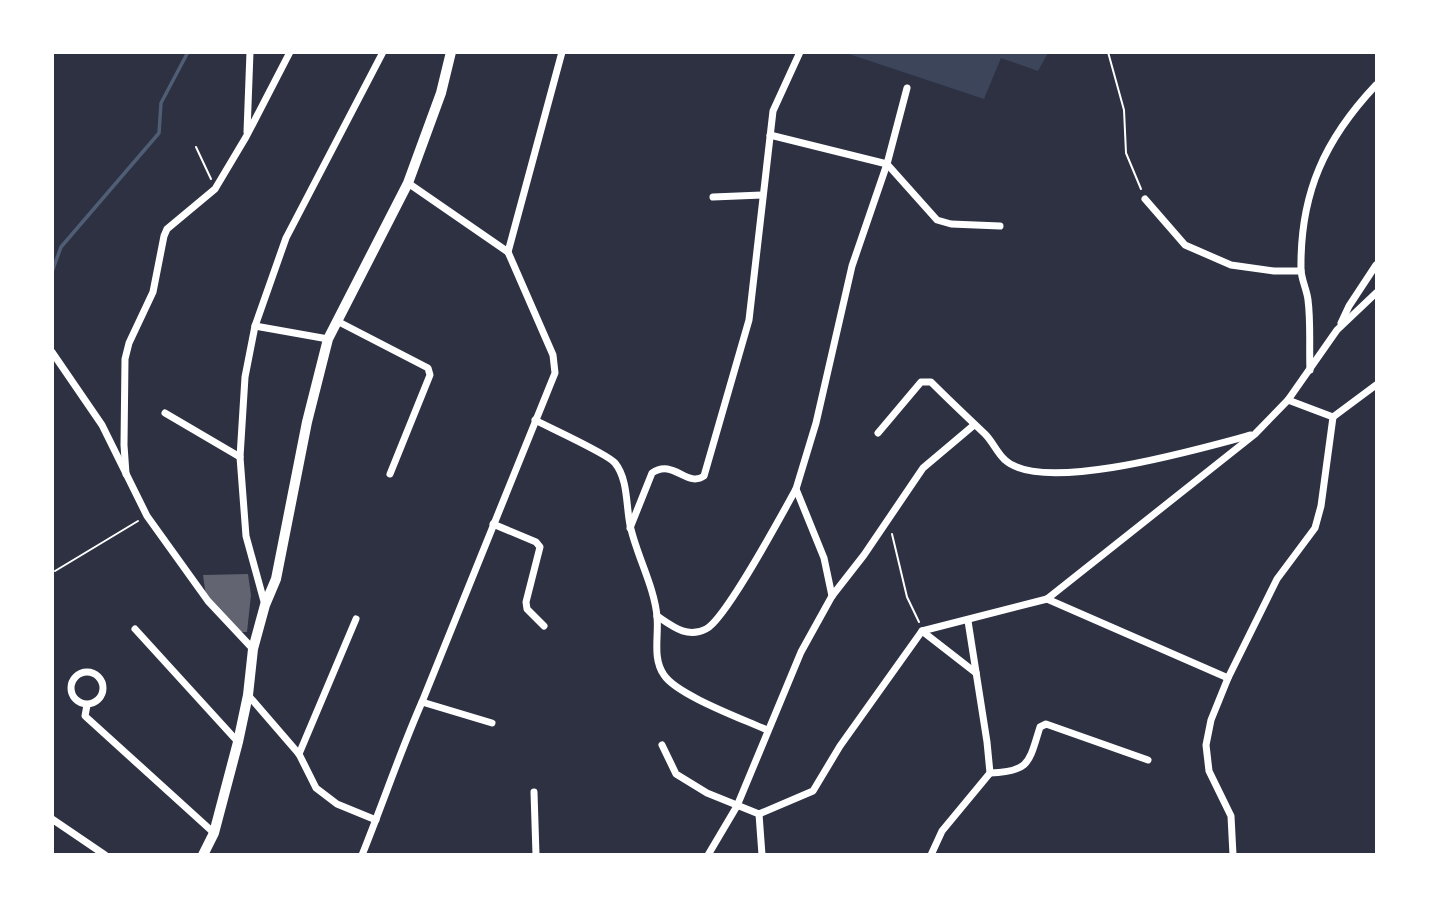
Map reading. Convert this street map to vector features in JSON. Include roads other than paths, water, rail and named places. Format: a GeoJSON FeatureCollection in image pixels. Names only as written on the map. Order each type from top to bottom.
{"type":"FeatureCollection","features":[{"type":"Feature","properties":{"kind":"street"},"geometry":{"type":"LineString","coordinates":[[246,137],[250,52]]}},
{"type":"Feature","properties":{"kind":"street"},"geometry":{"type":"LineString","coordinates":[[126,474],[125,359],[129,343],[153,292],[164,236],[167,229],[215,189],[246,137],[290,52]]}},
{"type":"Feature","properties":{"kind":"street"},"geometry":{"type":"LineString","coordinates":[[265,605],[246,536],[240,457],[245,377],[255,326],[286,237],[383,52]]}},
{"type":"Feature","properties":{"kind":"street"},"geometry":{"type":"LineString","coordinates":[[203,855],[214,833],[238,742],[248,695],[253,649],[265,605],[276,579],[307,422],[328,340],[408,183],[441,93],[451,52]]}},
{"type":"Feature","properties":{"kind":"street"},"geometry":{"type":"LineString","coordinates":[[508,252],[562,52]]}},
{"type":"Feature","properties":{"kind":"street"},"geometry":{"type":"LineString","coordinates":[[630,528],[652,473],[659,468],[668,468],[693,479],[704,476],[749,320],[762,195],[777,100],[800,52]]}},
{"type":"Feature","properties":{"kind":"street"},"geometry":{"type":"LineString","coordinates":[[1310,371],[1308,299],[1301,271],[1307,199],[1313,178],[1342,125],[1377,85]]}},
{"type":"Feature","properties":{"kind":"street"},"geometry":{"type":"LineString","coordinates":[[657,616],[676,630],[691,633],[707,629],[723,610],[754,562],[796,489],[816,423],[852,266],[887,164],[907,88]]}},
{"type":"Feature","properties":{"kind":"street"},"geometry":{"type":"LineString","coordinates":[[770,135],[887,164],[937,220],[951,224],[1000,226]]}},
{"type":"Feature","properties":{"kind":"street"},"geometry":{"type":"LineString","coordinates":[[362,855],[385,799],[399,753],[555,373],[553,355],[508,252],[408,183]]}},
{"type":"Feature","properties":{"kind":"street"},"geometry":{"type":"LineString","coordinates":[[713,197],[762,195]]}},
{"type":"Feature","properties":{"kind":"street"},"geometry":{"type":"LineString","coordinates":[[1145,199],[1185,244],[1231,265],[1274,271],[1301,271]]}},
{"type":"Feature","properties":{"kind":"street"},"geometry":{"type":"LineString","coordinates":[[662,745],[676,774],[707,793],[759,814],[813,791],[840,746],[922,631],[1047,599],[1255,434],[1288,400],[1310,371],[1377,265]]}},
{"type":"Feature","properties":{"kind":"street"},"geometry":{"type":"LineString","coordinates":[[1337,330],[1377,293]]}},
{"type":"Feature","properties":{"kind":"street"},"geometry":{"type":"LineString","coordinates":[[337,321],[428,368],[430,375],[390,474]]}},
{"type":"Feature","properties":{"kind":"street"},"geometry":{"type":"LineString","coordinates":[[255,326],[328,340]]}},
{"type":"Feature","properties":{"kind":"street"},"geometry":{"type":"LineString","coordinates":[[52,352],[102,425],[147,516],[208,601],[253,649]]}},
{"type":"Feature","properties":{"kind":"street"},"geometry":{"type":"LineString","coordinates":[[878,433],[921,382],[931,382],[987,435],[1005,461],[1031,472],[1076,474],[1196,450],[1255,434]]}},
{"type":"Feature","properties":{"kind":"street"},"geometry":{"type":"LineString","coordinates":[[1233,855],[1231,817],[1209,771],[1206,746],[1211,720],[1228,678],[1277,579],[1315,528],[1321,506],[1333,417],[1377,385]]}},
{"type":"Feature","properties":{"kind":"street"},"geometry":{"type":"LineString","coordinates":[[1288,400],[1333,417]]}},
{"type":"Feature","properties":{"kind":"street"},"geometry":{"type":"LineString","coordinates":[[165,413],[240,457]]}},
{"type":"Feature","properties":{"kind":"street"},"geometry":{"type":"LineString","coordinates":[[535,420],[614,460],[622,474],[630,528],[657,616],[657,649],[664,676],[676,687],[767,730]]}},
{"type":"Feature","properties":{"kind":"street"},"geometry":{"type":"LineString","coordinates":[[708,855],[737,806],[801,652],[832,596],[864,555],[923,468],[974,425]]}},
{"type":"Feature","properties":{"kind":"street"},"geometry":{"type":"LineString","coordinates":[[796,489],[824,558],[832,596]]}},
{"type":"Feature","properties":{"kind":"street"},"geometry":{"type":"LineString","coordinates":[[493,524],[536,542],[540,547],[526,602],[527,609],[544,626]]}},
{"type":"Feature","properties":{"kind":"street"},"geometry":{"type":"LineString","coordinates":[[1047,599],[1228,678]]}},
{"type":"Feature","properties":{"kind":"street"},"geometry":{"type":"LineString","coordinates":[[299,754],[356,619]]}},
{"type":"Feature","properties":{"kind":"street"},"geometry":{"type":"LineString","coordinates":[[968,621],[990,773]]}},
{"type":"Feature","properties":{"kind":"street"},"geometry":{"type":"LineString","coordinates":[[135,629],[238,742]]}},
{"type":"Feature","properties":{"kind":"street"},"geometry":{"type":"LineString","coordinates":[[922,631],[976,673]]}},
{"type":"Feature","properties":{"kind":"street"},"geometry":{"type":"LineString","coordinates":[[85,672],[99,677],[103,686],[101,698],[87,705],[76,701],[70,691],[74,678],[85,672]]}},
{"type":"Feature","properties":{"kind":"street"},"geometry":{"type":"LineString","coordinates":[[248,695],[299,754],[316,788],[337,804],[376,820]]}},
{"type":"Feature","properties":{"kind":"street"},"geometry":{"type":"LineString","coordinates":[[422,702],[492,723]]}},
{"type":"Feature","properties":{"kind":"street"},"geometry":{"type":"LineString","coordinates":[[87,705],[85,716],[214,833]]}},
{"type":"Feature","properties":{"kind":"street"},"geometry":{"type":"LineString","coordinates":[[931,855],[942,831],[990,773],[1020,769],[1030,760],[1040,727],[1046,724],[1149,760]]}},
{"type":"Feature","properties":{"kind":"street"},"geometry":{"type":"LineString","coordinates":[[534,792],[536,855]]}},
{"type":"Feature","properties":{"kind":"street"},"geometry":{"type":"LineString","coordinates":[[759,814],[764,854]]}},
{"type":"Feature","properties":{"kind":"street"},"geometry":{"type":"LineString","coordinates":[[52,819],[105,855]]}},
{"type":"Feature","properties":{"kind":"waterway"},"geometry":{"type":"LineString","coordinates":[[52,272],[61,247],[159,133],[161,103],[188,52]]}}]}
